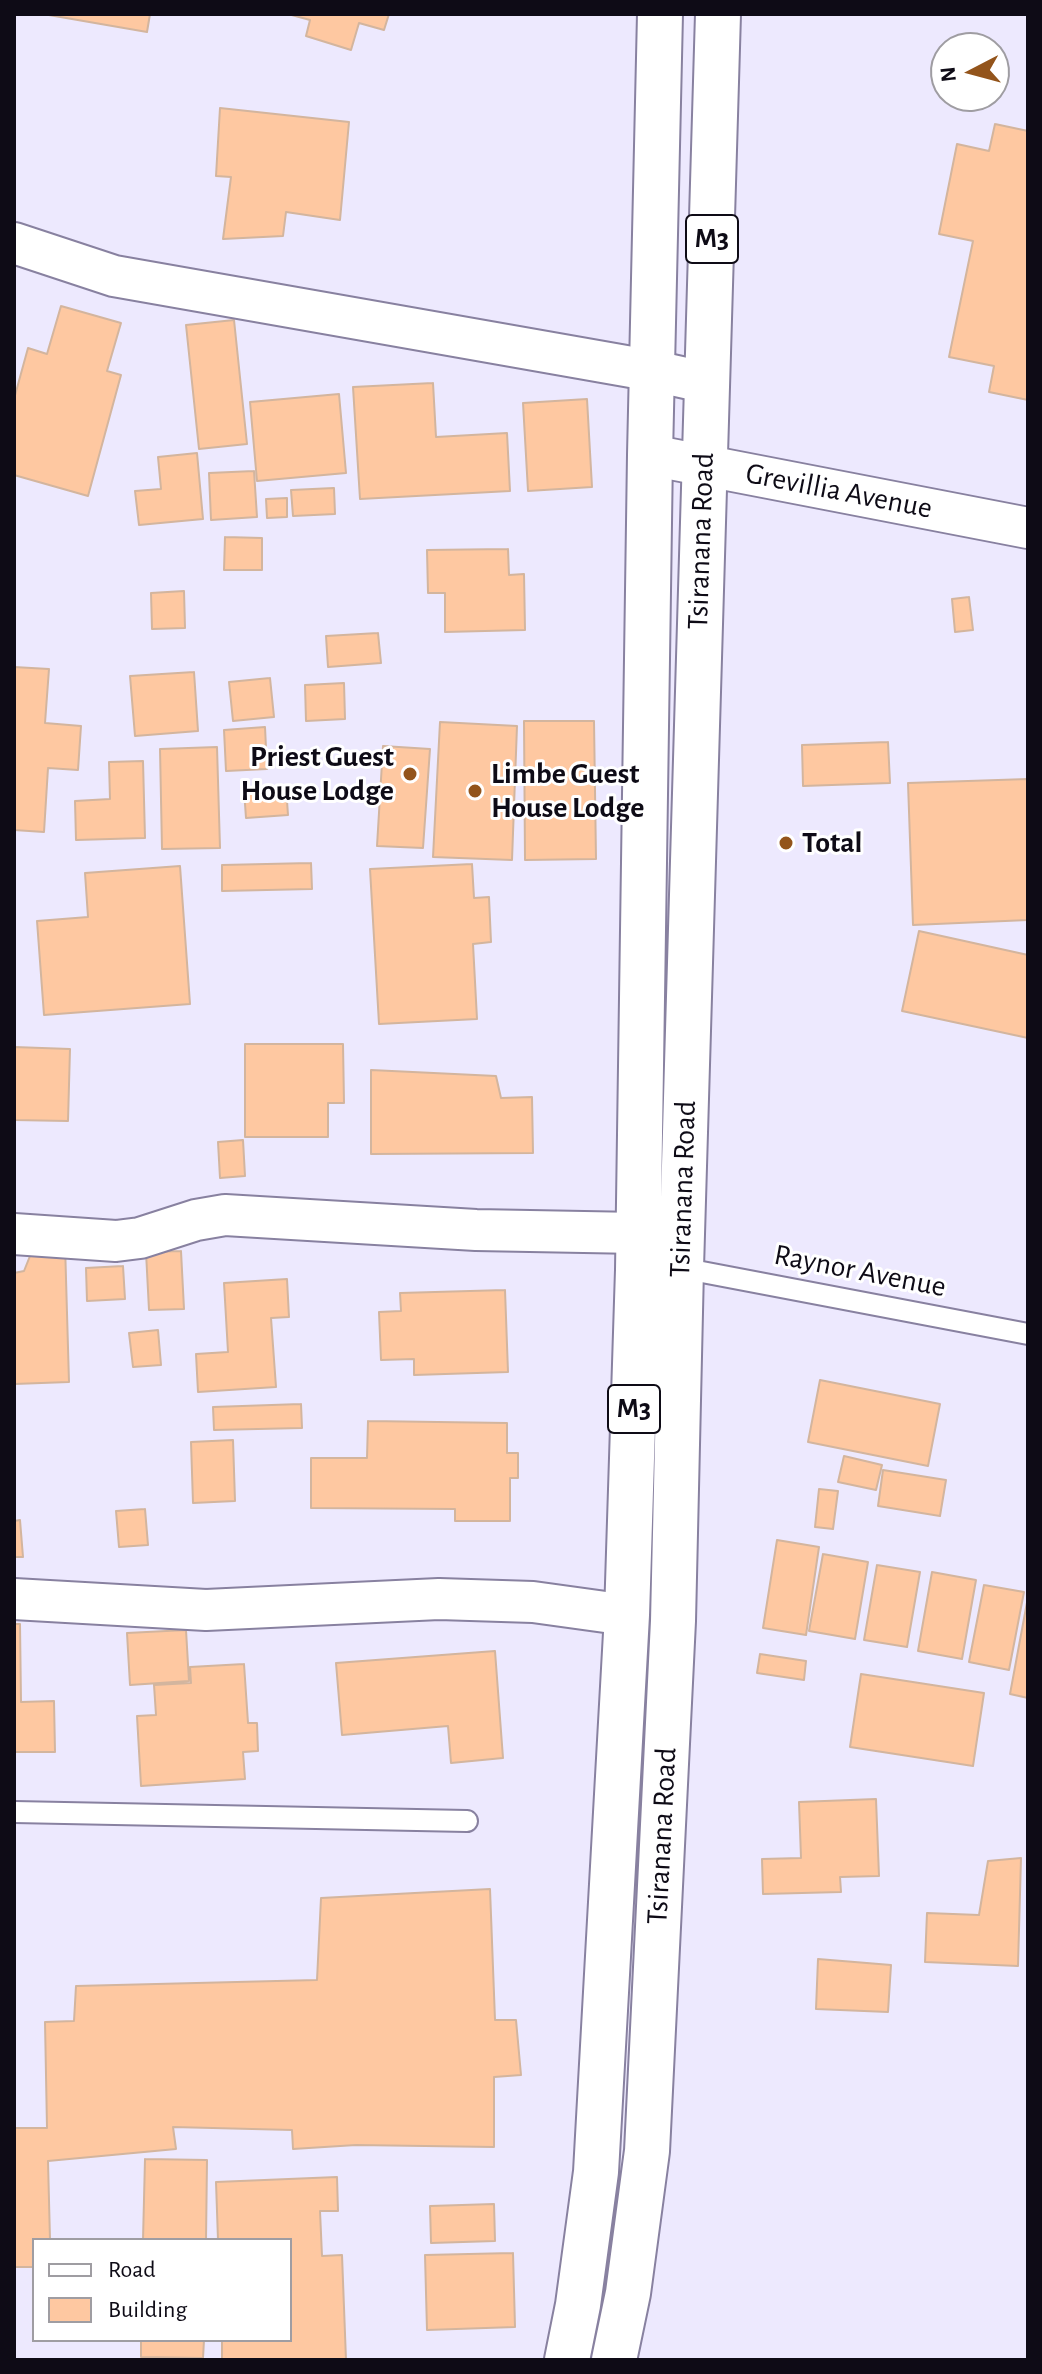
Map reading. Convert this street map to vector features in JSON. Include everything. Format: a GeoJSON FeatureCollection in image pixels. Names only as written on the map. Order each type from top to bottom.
{"type":"FeatureCollection","features":[{"type":"Feature","properties":{"kind":"highway","name":"Tsiranana Road"},"geometry":{"type":"LineString","coordinates":[[567,2360],[578,2305],[596,2172],[627,1615],[638,1233],[660,14]]}},
{"type":"Feature","properties":{"kind":"highway","name":"Tsiranana Road"},"geometry":{"type":"LineString","coordinates":[[614,2360],[628,2293],[647,2151],[673,1621],[718,14]]}},
{"type":"Feature","properties":{"kind":"street"},"geometry":{"type":"LineString","coordinates":[[14,243],[114,276],[708,383]]}},
{"type":"Feature","properties":{"kind":"street","name":"Grevillia Avenue"},"geometry":{"type":"LineString","coordinates":[[650,455],[1028,528]]}},
{"type":"Feature","properties":{"kind":"street"},"geometry":{"type":"LineString","coordinates":[[14,1234],[116,1241],[140,1238],[196,1220],[225,1215],[476,1230],[638,1233]]}},
{"type":"Feature","properties":{"kind":"street"},"geometry":{"type":"LineString","coordinates":[[14,1599],[206,1610],[439,1599],[533,1602],[627,1615]]}},
{"type":"Feature","properties":{"kind":"lane","name":"Raynor Avenue"},"geometry":{"type":"LineString","coordinates":[[681,1268],[1028,1334]]}},
{"type":"Feature","properties":{"kind":"lane"},"geometry":{"type":"LineString","coordinates":[[14,1812],[467,1821]]}},
{"type":"Feature","properties":{"kind":"building"},"geometry":{"type":"Polygon","coordinates":[[[43,14],[150,14],[147,32],[43,14]]]}},
{"type":"Feature","properties":{"kind":"building"},"geometry":{"type":"Polygon","coordinates":[[[288,14],[389,14],[384,30],[359,23],[351,50],[306,36],[310,20],[288,14]]]}},
{"type":"Feature","properties":{"kind":"building"},"geometry":{"type":"Polygon","coordinates":[[[220,108],[349,122],[340,220],[286,212],[283,236],[223,239],[231,177],[216,176],[220,108]]]}},
{"type":"Feature","properties":{"kind":"building"},"geometry":{"type":"Polygon","coordinates":[[[995,124],[1028,131],[1028,400],[989,392],[994,366],[949,357],[973,241],[939,234],[957,144],[989,151],[995,124]]]}},
{"type":"Feature","properties":{"kind":"building"},"geometry":{"type":"Polygon","coordinates":[[[61,306],[121,323],[107,371],[121,375],[88,496],[14,475],[14,399],[28,348],[47,354],[61,306]]]}},
{"type":"Feature","properties":{"kind":"building"},"geometry":{"type":"Polygon","coordinates":[[[234,320],[247,444],[199,449],[186,325],[234,320]]]}},
{"type":"Feature","properties":{"kind":"building"},"geometry":{"type":"Polygon","coordinates":[[[433,383],[436,437],[507,433],[510,491],[360,499],[353,387],[433,383]]]}},
{"type":"Feature","properties":{"kind":"building"},"geometry":{"type":"Polygon","coordinates":[[[339,394],[346,473],[257,481],[250,402],[339,394]]]}},
{"type":"Feature","properties":{"kind":"building"},"geometry":{"type":"Polygon","coordinates":[[[587,399],[592,487],[528,491],[523,403],[587,399]]]}},
{"type":"Feature","properties":{"kind":"building"},"geometry":{"type":"Polygon","coordinates":[[[197,453],[203,519],[139,525],[135,491],[161,489],[158,457],[197,453]]]}},
{"type":"Feature","properties":{"kind":"building"},"geometry":{"type":"Polygon","coordinates":[[[254,471],[257,517],[211,520],[209,473],[254,471]]]}},
{"type":"Feature","properties":{"kind":"building"},"geometry":{"type":"Polygon","coordinates":[[[334,488],[335,514],[293,516],[291,490],[334,488]]]}},
{"type":"Feature","properties":{"kind":"building"},"geometry":{"type":"Polygon","coordinates":[[[287,498],[287,517],[267,518],[266,499],[287,498]]]}},
{"type":"Feature","properties":{"kind":"building"},"geometry":{"type":"Polygon","coordinates":[[[225,537],[262,538],[262,570],[224,570],[225,537]]]}},
{"type":"Feature","properties":{"kind":"building"},"geometry":{"type":"Polygon","coordinates":[[[508,549],[509,575],[524,574],[525,630],[445,632],[445,593],[428,593],[427,550],[508,549]]]}},
{"type":"Feature","properties":{"kind":"building"},"geometry":{"type":"Polygon","coordinates":[[[184,591],[185,628],[152,629],[151,593],[184,591]]]}},
{"type":"Feature","properties":{"kind":"building"},"geometry":{"type":"Polygon","coordinates":[[[969,597],[973,630],[955,632],[952,599],[969,597]]]}},
{"type":"Feature","properties":{"kind":"building"},"geometry":{"type":"Polygon","coordinates":[[[378,633],[381,663],[328,667],[326,636],[378,633]]]}},
{"type":"Feature","properties":{"kind":"building"},"geometry":{"type":"Polygon","coordinates":[[[14,667],[49,669],[45,723],[81,726],[78,770],[48,768],[44,832],[14,830],[14,667]]]}},
{"type":"Feature","properties":{"kind":"building"},"geometry":{"type":"Polygon","coordinates":[[[194,672],[198,731],[135,736],[130,676],[194,672]]]}},
{"type":"Feature","properties":{"kind":"building"},"geometry":{"type":"Polygon","coordinates":[[[270,678],[274,717],[233,721],[229,682],[270,678]]]}},
{"type":"Feature","properties":{"kind":"building"},"geometry":{"type":"Polygon","coordinates":[[[344,683],[345,719],[306,721],[305,685],[344,683]]]}},
{"type":"Feature","properties":{"kind":"building"},"geometry":{"type":"Polygon","coordinates":[[[524,721],[594,721],[596,859],[525,860],[524,721]]]}},
{"type":"Feature","properties":{"kind":"building","name":"Limbe Guest House Lodge"},"geometry":{"type":"Polygon","coordinates":[[[440,722],[517,726],[512,860],[433,857],[440,722]]]}},
{"type":"Feature","properties":{"kind":"building"},"geometry":{"type":"Polygon","coordinates":[[[265,727],[267,769],[226,771],[224,730],[265,727]]]}},
{"type":"Feature","properties":{"kind":"building"},"geometry":{"type":"Polygon","coordinates":[[[888,742],[890,783],[803,786],[802,745],[888,742]]]}},
{"type":"Feature","properties":{"kind":"building"},"geometry":{"type":"Polygon","coordinates":[[[383,746],[430,749],[423,848],[377,846],[383,746]]]}},
{"type":"Feature","properties":{"kind":"building"},"geometry":{"type":"Polygon","coordinates":[[[217,747],[220,848],[162,849],[160,749],[217,747]]]}},
{"type":"Feature","properties":{"kind":"building"},"geometry":{"type":"Polygon","coordinates":[[[143,761],[145,838],[76,840],[75,801],[110,799],[109,762],[143,761]]]}},
{"type":"Feature","properties":{"kind":"building"},"geometry":{"type":"Polygon","coordinates":[[[1028,779],[1028,920],[913,925],[908,783],[1028,779]]]}},
{"type":"Feature","properties":{"kind":"building"},"geometry":{"type":"Polygon","coordinates":[[[286,787],[288,815],[246,818],[244,790],[286,787]]]}},
{"type":"Feature","properties":{"kind":"building"},"geometry":{"type":"Polygon","coordinates":[[[311,863],[312,889],[222,891],[222,865],[311,863]]]}},
{"type":"Feature","properties":{"kind":"building"},"geometry":{"type":"Polygon","coordinates":[[[472,864],[474,898],[489,897],[491,942],[473,944],[477,1019],[379,1024],[370,869],[472,864]]]}},
{"type":"Feature","properties":{"kind":"building"},"geometry":{"type":"Polygon","coordinates":[[[180,866],[190,1004],[44,1015],[37,921],[88,917],[85,873],[180,866]]]}},
{"type":"Feature","properties":{"kind":"building"},"geometry":{"type":"Polygon","coordinates":[[[919,931],[1028,955],[1028,1038],[902,1011],[919,931]]]}},
{"type":"Feature","properties":{"kind":"building"},"geometry":{"type":"Polygon","coordinates":[[[245,1044],[343,1044],[344,1103],[328,1103],[328,1137],[245,1137],[245,1044]]]}},
{"type":"Feature","properties":{"kind":"building"},"geometry":{"type":"Polygon","coordinates":[[[14,1047],[70,1049],[68,1121],[14,1120],[14,1047]]]}},
{"type":"Feature","properties":{"kind":"building"},"geometry":{"type":"Polygon","coordinates":[[[371,1070],[496,1076],[501,1098],[532,1097],[533,1153],[371,1154],[371,1070]]]}},
{"type":"Feature","properties":{"kind":"building"},"geometry":{"type":"Polygon","coordinates":[[[243,1140],[245,1176],[220,1178],[218,1142],[243,1140]]]}},
{"type":"Feature","properties":{"kind":"building"},"geometry":{"type":"Polygon","coordinates":[[[65,1244],[69,1382],[14,1384],[14,1273],[24,1271],[34,1246],[65,1244]]]}},
{"type":"Feature","properties":{"kind":"building"},"geometry":{"type":"Polygon","coordinates":[[[181,1251],[184,1309],[149,1310],[146,1252],[181,1251]]]}},
{"type":"Feature","properties":{"kind":"building"},"geometry":{"type":"Polygon","coordinates":[[[123,1266],[125,1299],[87,1301],[86,1268],[123,1266]]]}},
{"type":"Feature","properties":{"kind":"building"},"geometry":{"type":"Polygon","coordinates":[[[287,1279],[289,1317],[271,1318],[276,1387],[198,1392],[196,1354],[228,1352],[224,1283],[287,1279]]]}},
{"type":"Feature","properties":{"kind":"building"},"geometry":{"type":"Polygon","coordinates":[[[505,1290],[508,1372],[414,1375],[414,1359],[381,1360],[379,1312],[401,1311],[400,1293],[505,1290]]]}},
{"type":"Feature","properties":{"kind":"building"},"geometry":{"type":"Polygon","coordinates":[[[158,1330],[161,1365],[133,1367],[129,1333],[158,1330]]]}},
{"type":"Feature","properties":{"kind":"building"},"geometry":{"type":"Polygon","coordinates":[[[820,1380],[940,1404],[928,1466],[808,1442],[820,1380]]]}},
{"type":"Feature","properties":{"kind":"building"},"geometry":{"type":"Polygon","coordinates":[[[301,1404],[302,1428],[214,1430],[213,1407],[301,1404]]]}},
{"type":"Feature","properties":{"kind":"building"},"geometry":{"type":"Polygon","coordinates":[[[368,1421],[507,1423],[507,1453],[518,1453],[518,1478],[510,1478],[510,1521],[455,1521],[455,1509],[311,1508],[311,1458],[367,1458],[368,1421]]]}},
{"type":"Feature","properties":{"kind":"building"},"geometry":{"type":"Polygon","coordinates":[[[233,1440],[235,1501],[193,1503],[191,1442],[233,1440]]]}},
{"type":"Feature","properties":{"kind":"building"},"geometry":{"type":"Polygon","coordinates":[[[844,1456],[882,1465],[876,1490],[838,1482],[844,1456]]]}},
{"type":"Feature","properties":{"kind":"building"},"geometry":{"type":"Polygon","coordinates":[[[883,1470],[946,1480],[940,1516],[878,1506],[883,1470]]]}},
{"type":"Feature","properties":{"kind":"building"},"geometry":{"type":"Polygon","coordinates":[[[819,1489],[838,1491],[833,1529],[815,1527],[819,1489]]]}},
{"type":"Feature","properties":{"kind":"building"},"geometry":{"type":"Polygon","coordinates":[[[145,1509],[148,1545],[119,1547],[116,1511],[145,1509]]]}},
{"type":"Feature","properties":{"kind":"building"},"geometry":{"type":"Polygon","coordinates":[[[20,1520],[23,1557],[14,1557],[14,1521],[20,1520]]]}},
{"type":"Feature","properties":{"kind":"building"},"geometry":{"type":"Polygon","coordinates":[[[777,1540],[819,1547],[806,1635],[763,1628],[777,1540]]]}},
{"type":"Feature","properties":{"kind":"building"},"geometry":{"type":"Polygon","coordinates":[[[823,1554],[868,1562],[855,1639],[809,1631],[823,1554]]]}},
{"type":"Feature","properties":{"kind":"building"},"geometry":{"type":"Polygon","coordinates":[[[877,1565],[920,1572],[907,1647],[864,1640],[877,1565]]]}},
{"type":"Feature","properties":{"kind":"building"},"geometry":{"type":"Polygon","coordinates":[[[932,1572],[976,1580],[962,1659],[918,1651],[932,1572]]]}},
{"type":"Feature","properties":{"kind":"building"},"geometry":{"type":"Polygon","coordinates":[[[984,1585],[1024,1592],[1009,1670],[969,1662],[984,1585]]]}},
{"type":"Feature","properties":{"kind":"building"},"geometry":{"type":"Polygon","coordinates":[[[1028,1597],[1028,1698],[1010,1694],[1028,1597]]]}},
{"type":"Feature","properties":{"kind":"building"},"geometry":{"type":"Polygon","coordinates":[[[14,1624],[20,1624],[21,1702],[54,1701],[55,1752],[14,1752],[14,1624]]]}},
{"type":"Feature","properties":{"kind":"building"},"geometry":{"type":"Polygon","coordinates":[[[186,1630],[189,1681],[130,1685],[127,1633],[186,1630]]]}},
{"type":"Feature","properties":{"kind":"building"},"geometry":{"type":"Polygon","coordinates":[[[495,1651],[503,1758],[451,1763],[448,1726],[342,1735],[336,1663],[495,1651]]]}},
{"type":"Feature","properties":{"kind":"building"},"geometry":{"type":"Polygon","coordinates":[[[760,1654],[806,1661],[804,1680],[757,1673],[760,1654]]]}},
{"type":"Feature","properties":{"kind":"building"},"geometry":{"type":"Polygon","coordinates":[[[244,1664],[248,1723],[257,1723],[258,1751],[243,1752],[245,1779],[141,1786],[137,1716],[156,1715],[154,1685],[191,1683],[190,1667],[244,1664]]]}},
{"type":"Feature","properties":{"kind":"building"},"geometry":{"type":"Polygon","coordinates":[[[861,1674],[984,1693],[973,1766],[850,1747],[861,1674]]]}},
{"type":"Feature","properties":{"kind":"building"},"geometry":{"type":"Polygon","coordinates":[[[876,1799],[879,1876],[840,1877],[841,1892],[763,1894],[762,1859],[801,1858],[799,1802],[876,1799]]]}},
{"type":"Feature","properties":{"kind":"building"},"geometry":{"type":"Polygon","coordinates":[[[1021,1858],[1018,1966],[925,1962],[927,1913],[979,1915],[988,1861],[1021,1858]]]}},
{"type":"Feature","properties":{"kind":"building"},"geometry":{"type":"Polygon","coordinates":[[[490,1889],[495,2020],[516,2020],[521,2075],[494,2077],[494,2147],[356,2145],[293,2149],[292,2130],[173,2127],[176,2149],[48,2161],[50,2238],[32,2238],[32,2267],[14,2267],[14,2128],[47,2128],[45,2022],[74,2021],[76,1986],[317,1980],[321,1898],[490,1889]]]}},
{"type":"Feature","properties":{"kind":"building"},"geometry":{"type":"Polygon","coordinates":[[[818,1959],[891,1965],[888,2012],[816,2009],[818,1959]]]}},
{"type":"Feature","properties":{"kind":"building"},"geometry":{"type":"Polygon","coordinates":[[[145,2159],[207,2160],[206,2238],[143,2238],[145,2159]]]}},
{"type":"Feature","properties":{"kind":"building"},"geometry":{"type":"Polygon","coordinates":[[[337,2177],[338,2211],[320,2211],[322,2256],[342,2255],[346,2360],[222,2360],[222,2342],[292,2342],[292,2238],[218,2238],[216,2182],[337,2177]]]}},
{"type":"Feature","properties":{"kind":"building"},"geometry":{"type":"Polygon","coordinates":[[[494,2204],[495,2241],[431,2243],[430,2206],[494,2204]]]}},
{"type":"Feature","properties":{"kind":"building"},"geometry":{"type":"Polygon","coordinates":[[[513,2253],[515,2327],[427,2330],[425,2255],[513,2253]]]}},
{"type":"Feature","properties":{"kind":"building"},"geometry":{"type":"Polygon","coordinates":[[[141,2342],[204,2342],[203,2358],[141,2357],[141,2342]]]}},
{"type":"Feature","properties":{"kind":"place","name":"Priest Guest House Lodge"},"geometry":{"type":"Point","coordinates":[410,774]}},
{"type":"Feature","properties":{"kind":"place","name":"Limbe Guest House Lodge"},"geometry":{"type":"Point","coordinates":[475,791]}},
{"type":"Feature","properties":{"kind":"place","name":"Total"},"geometry":{"type":"Point","coordinates":[786,843]}}]}
